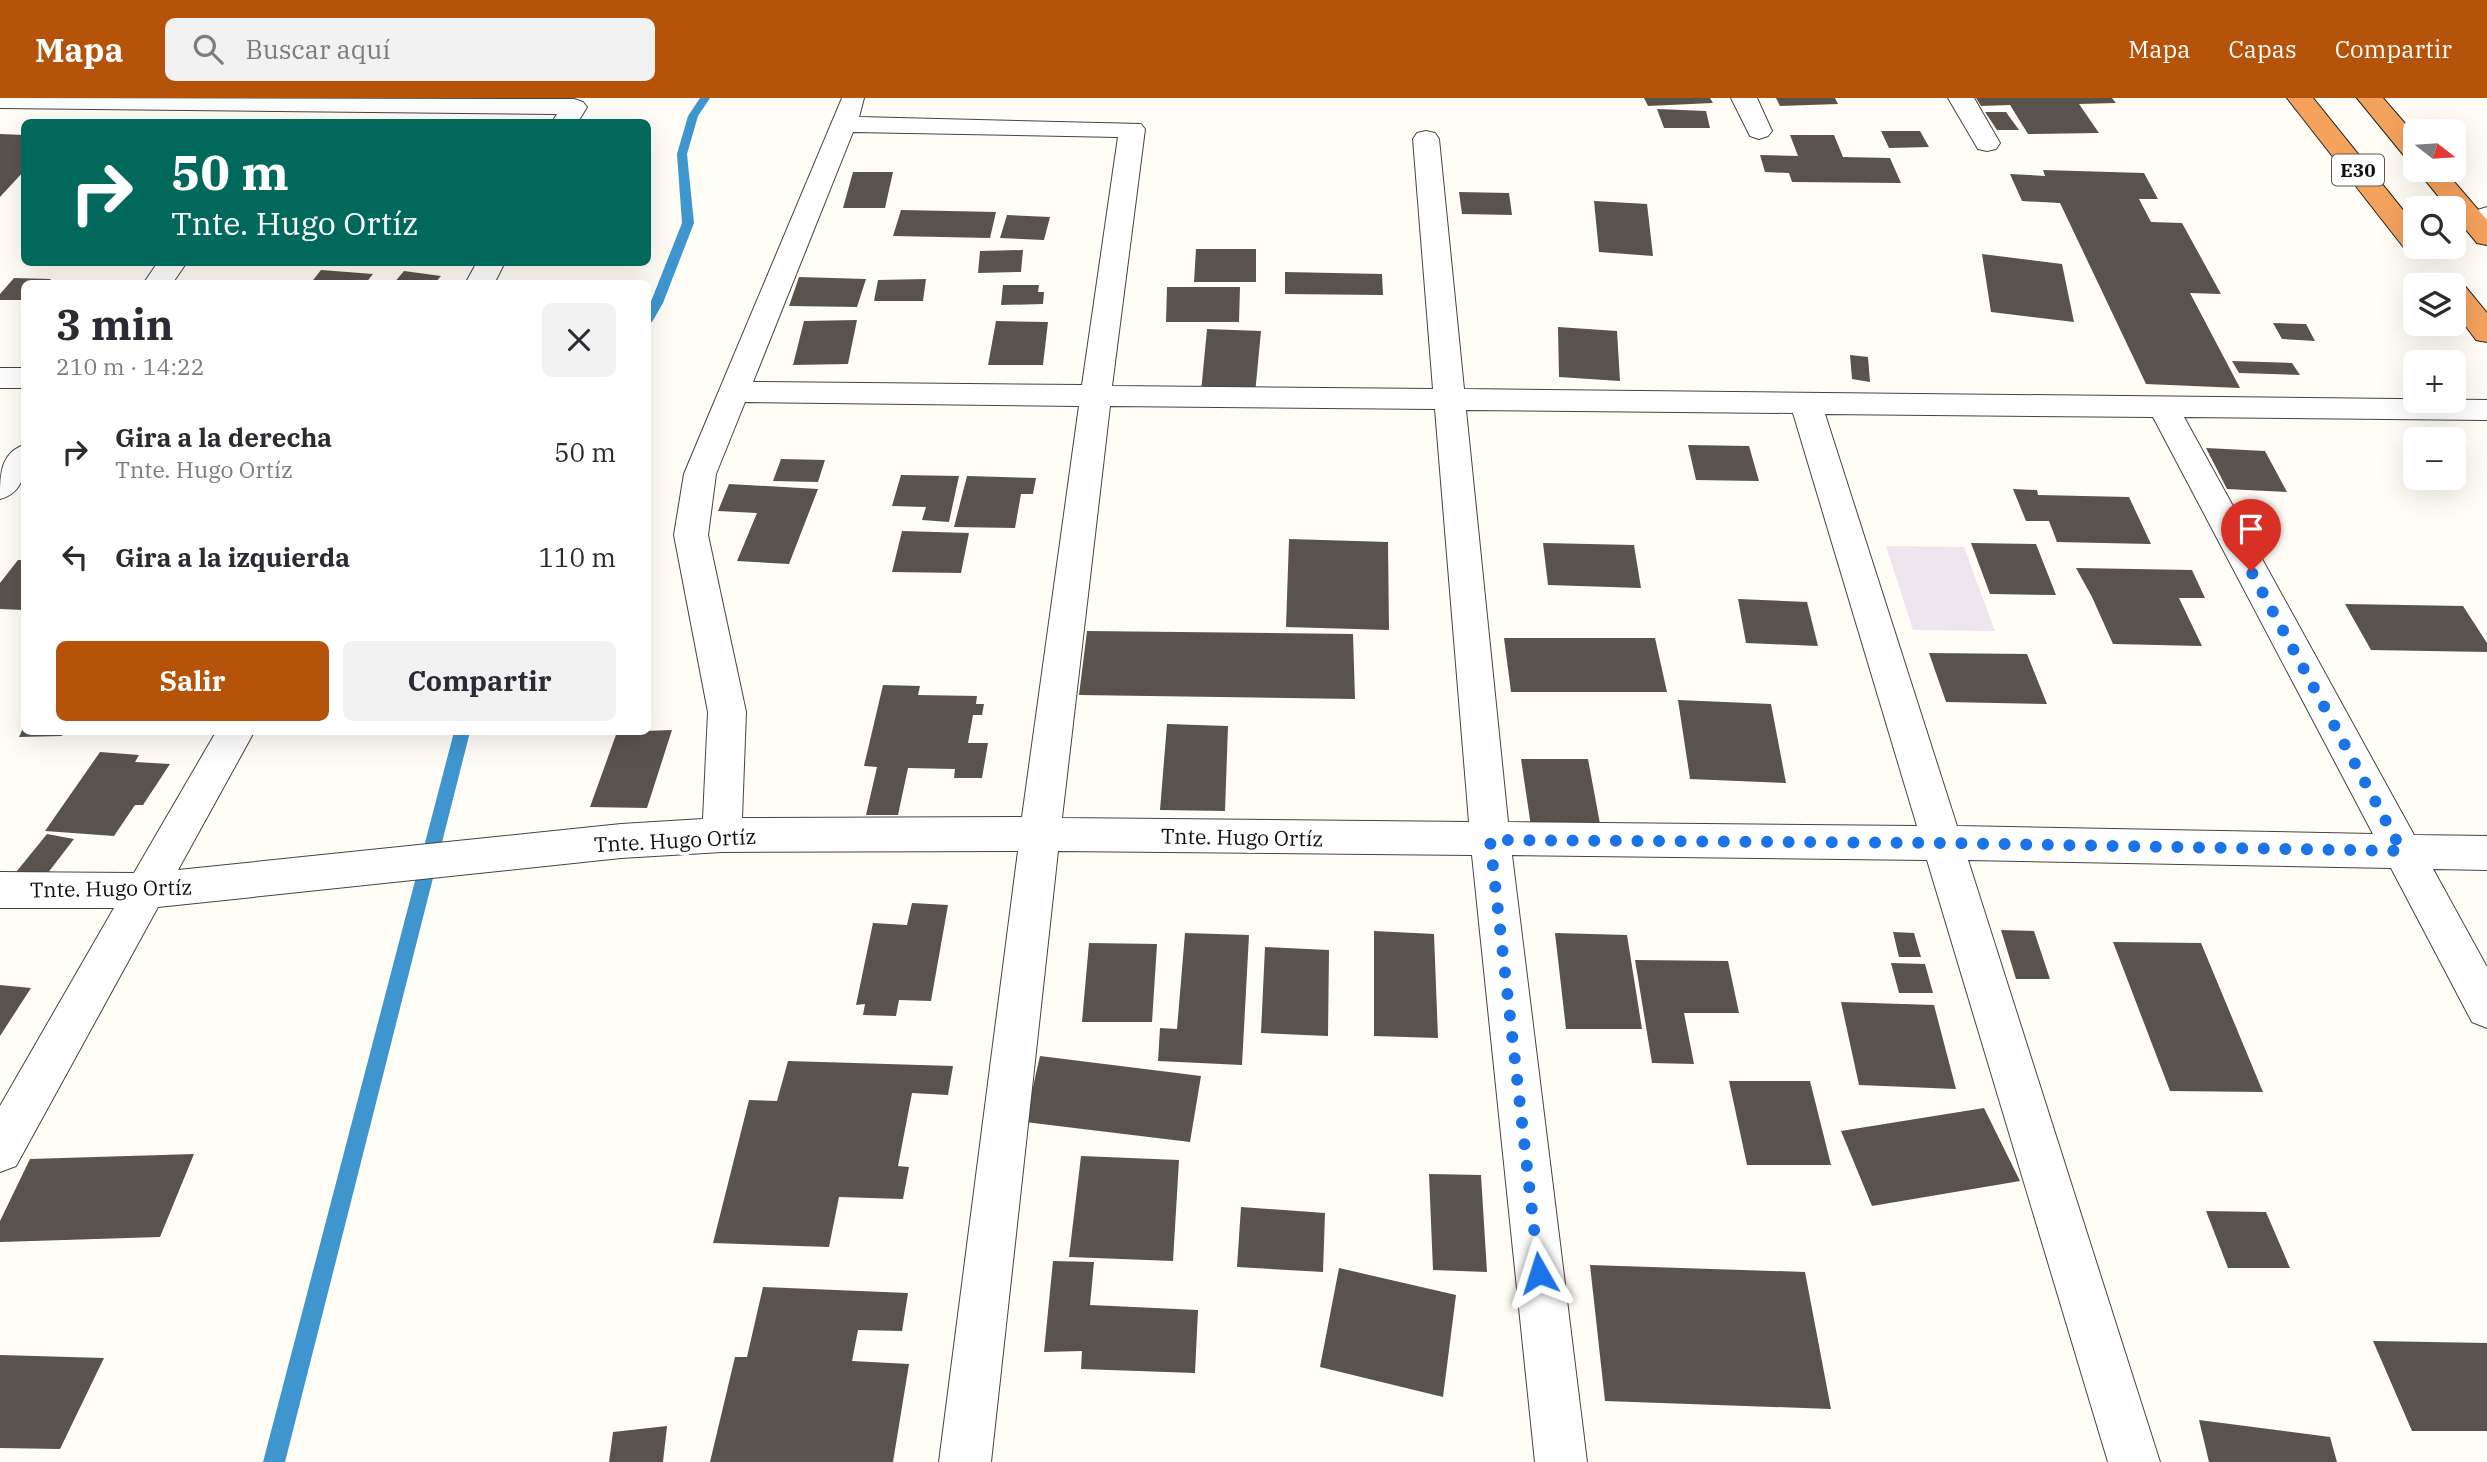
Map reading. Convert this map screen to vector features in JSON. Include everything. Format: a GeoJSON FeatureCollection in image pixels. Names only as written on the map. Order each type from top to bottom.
{"type":"FeatureCollection","features":[{"type":"Feature","properties":{"kind":"highway","name":"E30"},"geometry":{"type":"LineString","coordinates":[[2300,98],[2403,223]]}},
{"type":"Feature","properties":{"kind":"highway","name":"E30"},"geometry":{"type":"LineString","coordinates":[[2370,98],[2403,138]]}},
{"type":"Feature","properties":{"kind":"highway"},"geometry":{"type":"LineString","coordinates":[[2440,182],[2475,224]]}},
{"type":"Feature","properties":{"kind":"highway"},"geometry":{"type":"LineString","coordinates":[[2466,306],[2487,333]]}},
{"type":"Feature","properties":{"kind":"street"},"geometry":{"type":"LineString","coordinates":[[1744,98],[1759,131]]}},
{"type":"Feature","properties":{"kind":"street"},"geometry":{"type":"LineString","coordinates":[[1961,98],[1987,143]]}},
{"type":"Feature","properties":{"kind":"street"},"geometry":{"type":"LineString","coordinates":[[1,99],[286,113],[432,102],[570,115]]}},
{"type":"Feature","properties":{"kind":"street"},"geometry":{"type":"LineString","coordinates":[[722,835],[727,712],[691,534],[700,474],[848,111],[1132,129],[1094,395],[965,1462]]}},
{"type":"Feature","properties":{"kind":"street"},"geometry":{"type":"LineString","coordinates":[[1426,139],[1490,840],[1561,1462]]}},
{"type":"Feature","properties":{"kind":"street"},"geometry":{"type":"LineString","coordinates":[[0,378],[21,378]]}},
{"type":"Feature","properties":{"kind":"street"},"geometry":{"type":"LineString","coordinates":[[733,392],[2487,410]]}},
{"type":"Feature","properties":{"kind":"street"},"geometry":{"type":"LineString","coordinates":[[1806,403],[2134,1462]]}},
{"type":"Feature","properties":{"kind":"street"},"geometry":{"type":"LineString","coordinates":[[2163,407],[2487,1007]]}},
{"type":"Feature","properties":{"kind":"street"},"geometry":{"type":"LineString","coordinates":[[0,488],[21,460]]}},
{"type":"Feature","properties":{"kind":"street"},"geometry":{"type":"LineString","coordinates":[[0,1150],[233,735]]}},
{"type":"Feature","properties":{"kind":"street","name":"Tnte. Hugo Ortíz"},"geometry":{"type":"LineString","coordinates":[[0,890],[147,891],[190,888],[621,841],[722,835],[1943,843],[2487,853]]}},
{"type":"Feature","properties":{"kind":"shaded area"},"geometry":{"type":"Polygon","coordinates":[[[1886,546],[1964,547],[1995,631],[1913,630],[1886,546]]]}},
{"type":"Feature","properties":{"kind":"building"},"geometry":{"type":"Polygon","coordinates":[[[1644,98],[1710,98],[1713,103],[1648,106],[1644,98]]]}},
{"type":"Feature","properties":{"kind":"building"},"geometry":{"type":"Polygon","coordinates":[[[1776,98],[1835,98],[1838,104],[1780,106],[1776,98]]]}},
{"type":"Feature","properties":{"kind":"building"},"geometry":{"type":"Polygon","coordinates":[[[1976,98],[2112,98],[2116,103],[2079,104],[2099,133],[2028,134],[2010,105],[1981,106],[1976,98]]]}},
{"type":"Feature","properties":{"kind":"building"},"geometry":{"type":"Polygon","coordinates":[[[1657,109],[1706,111],[1710,128],[1664,128],[1657,109]]]}},
{"type":"Feature","properties":{"kind":"building"},"geometry":{"type":"Polygon","coordinates":[[[1985,112],[2006,112],[2019,130],[1997,130],[1985,112]]]}},
{"type":"Feature","properties":{"kind":"building"},"geometry":{"type":"Polygon","coordinates":[[[1881,131],[1920,131],[1929,147],[1889,148],[1881,131]]]}},
{"type":"Feature","properties":{"kind":"building"},"geometry":{"type":"Polygon","coordinates":[[[0,134],[21,135],[21,174],[0,197],[0,134]]]}},
{"type":"Feature","properties":{"kind":"building"},"geometry":{"type":"Polygon","coordinates":[[[1790,135],[1834,135],[1843,157],[1890,158],[1901,183],[1792,182],[1789,173],[1765,172],[1760,155],[1798,156],[1790,135]]]}},
{"type":"Feature","properties":{"kind":"building"},"geometry":{"type":"Polygon","coordinates":[[[2043,170],[2144,173],[2158,199],[2139,199],[2151,222],[2182,223],[2221,294],[2190,293],[2240,388],[2146,384],[2060,203],[2022,201],[2010,174],[2045,176],[2043,170]]]}},
{"type":"Feature","properties":{"kind":"building"},"geometry":{"type":"Polygon","coordinates":[[[853,172],[893,172],[885,208],[843,208],[853,172]]]}},
{"type":"Feature","properties":{"kind":"building"},"geometry":{"type":"Polygon","coordinates":[[[1459,192],[1509,193],[1512,215],[1462,214],[1459,192]]]}},
{"type":"Feature","properties":{"kind":"building"},"geometry":{"type":"Polygon","coordinates":[[[1594,201],[1647,204],[1653,256],[1599,252],[1594,201]]]}},
{"type":"Feature","properties":{"kind":"building"},"geometry":{"type":"Polygon","coordinates":[[[901,210],[996,212],[990,238],[893,236],[901,210]]]}},
{"type":"Feature","properties":{"kind":"building"},"geometry":{"type":"Polygon","coordinates":[[[1007,215],[1050,217],[1044,240],[1000,238],[1007,215]]]}},
{"type":"Feature","properties":{"kind":"building"},"geometry":{"type":"Polygon","coordinates":[[[1196,249],[1256,249],[1256,282],[1194,282],[1196,249]]]}},
{"type":"Feature","properties":{"kind":"building"},"geometry":{"type":"Polygon","coordinates":[[[1023,250],[1021,272],[978,273],[980,251],[1023,250]]]}},
{"type":"Feature","properties":{"kind":"building"},"geometry":{"type":"Polygon","coordinates":[[[1982,254],[2062,264],[2074,322],[1991,312],[1982,254]]]}},
{"type":"Feature","properties":{"kind":"building"},"geometry":{"type":"Polygon","coordinates":[[[321,270],[373,274],[368,280],[313,280],[321,270]]]}},
{"type":"Feature","properties":{"kind":"building"},"geometry":{"type":"Polygon","coordinates":[[[404,271],[441,276],[438,280],[396,280],[404,271]]]}},
{"type":"Feature","properties":{"kind":"building"},"geometry":{"type":"Polygon","coordinates":[[[1285,272],[1382,274],[1383,295],[1285,294],[1285,272]]]}},
{"type":"Feature","properties":{"kind":"building"},"geometry":{"type":"Polygon","coordinates":[[[799,277],[866,279],[857,307],[789,306],[799,277]]]}},
{"type":"Feature","properties":{"kind":"building"},"geometry":{"type":"Polygon","coordinates":[[[14,278],[51,279],[21,280],[21,300],[0,300],[0,294],[14,278]]]}},
{"type":"Feature","properties":{"kind":"building"},"geometry":{"type":"Polygon","coordinates":[[[926,279],[923,301],[874,301],[878,280],[926,279]]]}},
{"type":"Feature","properties":{"kind":"building"},"geometry":{"type":"Polygon","coordinates":[[[1003,285],[1039,285],[1038,292],[1044,292],[1043,304],[1001,305],[1003,285]]]}},
{"type":"Feature","properties":{"kind":"building"},"geometry":{"type":"Polygon","coordinates":[[[1167,287],[1240,287],[1239,322],[1166,322],[1167,287]]]}},
{"type":"Feature","properties":{"kind":"building"},"geometry":{"type":"Polygon","coordinates":[[[857,320],[848,364],[793,365],[804,321],[857,320]]]}},
{"type":"Feature","properties":{"kind":"building"},"geometry":{"type":"Polygon","coordinates":[[[996,321],[1048,322],[1043,365],[988,365],[996,321]]]}},
{"type":"Feature","properties":{"kind":"building"},"geometry":{"type":"Polygon","coordinates":[[[2273,323],[2306,324],[2315,341],[2282,339],[2273,323]]]}},
{"type":"Feature","properties":{"kind":"building"},"geometry":{"type":"Polygon","coordinates":[[[1558,327],[1617,331],[1620,381],[1559,377],[1558,327]]]}},
{"type":"Feature","properties":{"kind":"building"},"geometry":{"type":"Polygon","coordinates":[[[1207,329],[1261,331],[1255,394],[1201,392],[1207,329]]]}},
{"type":"Feature","properties":{"kind":"building"},"geometry":{"type":"Polygon","coordinates":[[[1850,355],[1868,357],[1870,382],[1852,379],[1850,355]]]}},
{"type":"Feature","properties":{"kind":"building"},"geometry":{"type":"Polygon","coordinates":[[[2232,361],[2292,363],[2300,375],[2239,373],[2232,361]]]}},
{"type":"Feature","properties":{"kind":"building"},"geometry":{"type":"Polygon","coordinates":[[[1688,445],[1749,446],[1759,481],[1696,480],[1688,445]]]}},
{"type":"Feature","properties":{"kind":"building"},"geometry":{"type":"Polygon","coordinates":[[[2206,448],[2265,451],[2287,492],[2227,489],[2206,448]]]}},
{"type":"Feature","properties":{"kind":"building"},"geometry":{"type":"Polygon","coordinates":[[[781,459],[825,460],[818,482],[773,481],[781,459]]]}},
{"type":"Feature","properties":{"kind":"building"},"geometry":{"type":"Polygon","coordinates":[[[901,475],[959,476],[949,522],[922,520],[926,507],[892,506],[901,475]]]}},
{"type":"Feature","properties":{"kind":"building"},"geometry":{"type":"Polygon","coordinates":[[[967,476],[1036,478],[1033,494],[1021,494],[1015,528],[954,527],[967,476]]]}},
{"type":"Feature","properties":{"kind":"building"},"geometry":{"type":"Polygon","coordinates":[[[729,484],[818,489],[789,564],[737,561],[757,513],[718,511],[729,484]]]}},
{"type":"Feature","properties":{"kind":"building"},"geometry":{"type":"Polygon","coordinates":[[[2013,489],[2037,490],[2038,495],[2129,497],[2151,544],[2057,542],[2049,521],[2026,521],[2013,489]]]}},
{"type":"Feature","properties":{"kind":"building"},"geometry":{"type":"Polygon","coordinates":[[[902,531],[969,533],[961,573],[892,572],[902,531]]]}},
{"type":"Feature","properties":{"kind":"building"},"geometry":{"type":"Polygon","coordinates":[[[1289,539],[1388,542],[1389,630],[1286,627],[1289,539]]]}},
{"type":"Feature","properties":{"kind":"building"},"geometry":{"type":"Polygon","coordinates":[[[1543,543],[1634,545],[1641,588],[1548,585],[1543,543]]]}},
{"type":"Feature","properties":{"kind":"building"},"geometry":{"type":"Polygon","coordinates":[[[1971,543],[2036,544],[2056,595],[1990,594],[1971,543]]]}},
{"type":"Feature","properties":{"kind":"building"},"geometry":{"type":"Polygon","coordinates":[[[18,560],[21,560],[21,610],[0,609],[0,583],[18,560]]]}},
{"type":"Feature","properties":{"kind":"building"},"geometry":{"type":"Polygon","coordinates":[[[2076,568],[2192,570],[2205,598],[2179,598],[2202,646],[2113,644],[2076,568]]]}},
{"type":"Feature","properties":{"kind":"building"},"geometry":{"type":"Polygon","coordinates":[[[1738,599],[1807,602],[1818,646],[1746,643],[1738,599]]]}},
{"type":"Feature","properties":{"kind":"building"},"geometry":{"type":"Polygon","coordinates":[[[2345,604],[2463,606],[2487,643],[2487,652],[2371,650],[2345,604]]]}},
{"type":"Feature","properties":{"kind":"building"},"geometry":{"type":"Polygon","coordinates":[[[1087,631],[1353,634],[1355,699],[1079,695],[1087,631]]]}},
{"type":"Feature","properties":{"kind":"building"},"geometry":{"type":"Polygon","coordinates":[[[1504,638],[1655,638],[1667,692],[1511,692],[1504,638]]]}},
{"type":"Feature","properties":{"kind":"building"},"geometry":{"type":"Polygon","coordinates":[[[1929,653],[2027,654],[2047,704],[1946,702],[1929,653]]]}},
{"type":"Feature","properties":{"kind":"building"},"geometry":{"type":"Polygon","coordinates":[[[883,685],[920,686],[918,695],[977,696],[976,704],[984,704],[982,715],[973,715],[968,743],[988,743],[982,778],[954,778],[955,769],[908,768],[898,815],[866,815],[877,767],[864,766],[883,685]]]}},
{"type":"Feature","properties":{"kind":"building"},"geometry":{"type":"Polygon","coordinates":[[[1678,700],[1771,704],[1786,783],[1690,779],[1678,700]]]}},
{"type":"Feature","properties":{"kind":"building"},"geometry":{"type":"Polygon","coordinates":[[[1167,724],[1228,726],[1225,811],[1160,810],[1167,724]]]}},
{"type":"Feature","properties":{"kind":"building"},"geometry":{"type":"Polygon","coordinates":[[[672,730],[647,808],[590,807],[616,735],[651,735],[651,731],[672,730]]]}},
{"type":"Feature","properties":{"kind":"building"},"geometry":{"type":"Polygon","coordinates":[[[21,733],[21,735],[62,735],[62,736],[19,737],[21,733]]]}},
{"type":"Feature","properties":{"kind":"building"},"geometry":{"type":"Polygon","coordinates":[[[100,752],[139,755],[135,762],[170,764],[143,805],[135,805],[114,836],[45,831],[100,752]]]}},
{"type":"Feature","properties":{"kind":"building"},"geometry":{"type":"Polygon","coordinates":[[[1521,759],[1588,759],[1603,840],[1533,840],[1521,759]]]}},
{"type":"Feature","properties":{"kind":"building"},"geometry":{"type":"Polygon","coordinates":[[[47,834],[74,839],[37,887],[8,882],[47,834]]]}},
{"type":"Feature","properties":{"kind":"building"},"geometry":{"type":"Polygon","coordinates":[[[912,903],[948,905],[931,1001],[899,1000],[896,1016],[863,1015],[865,1004],[856,1005],[873,923],[907,925],[912,903]]]}},
{"type":"Feature","properties":{"kind":"building"},"geometry":{"type":"Polygon","coordinates":[[[2001,930],[2034,931],[2050,979],[2016,979],[2001,930]]]}},
{"type":"Feature","properties":{"kind":"building"},"geometry":{"type":"Polygon","coordinates":[[[1374,931],[1434,934],[1438,1038],[1374,1036],[1374,931]]]}},
{"type":"Feature","properties":{"kind":"building"},"geometry":{"type":"Polygon","coordinates":[[[1893,932],[1914,933],[1921,957],[1899,957],[1893,932]]]}},
{"type":"Feature","properties":{"kind":"building"},"geometry":{"type":"Polygon","coordinates":[[[1185,933],[1249,935],[1242,1065],[1158,1061],[1160,1028],[1177,1029],[1185,933]]]}},
{"type":"Feature","properties":{"kind":"building"},"geometry":{"type":"Polygon","coordinates":[[[1555,933],[1627,935],[1642,1029],[1566,1029],[1555,933]]]}},
{"type":"Feature","properties":{"kind":"building"},"geometry":{"type":"Polygon","coordinates":[[[2113,942],[2201,943],[2263,1092],[2170,1091],[2113,942]]]}},
{"type":"Feature","properties":{"kind":"building"},"geometry":{"type":"Polygon","coordinates":[[[1089,943],[1157,944],[1152,1022],[1082,1022],[1089,943]]]}},
{"type":"Feature","properties":{"kind":"building"},"geometry":{"type":"Polygon","coordinates":[[[1265,947],[1329,950],[1328,1036],[1261,1033],[1265,947]]]}},
{"type":"Feature","properties":{"kind":"building"},"geometry":{"type":"Polygon","coordinates":[[[1635,960],[1728,961],[1739,1013],[1684,1013],[1694,1064],[1652,1063],[1635,960]]]}},
{"type":"Feature","properties":{"kind":"building"},"geometry":{"type":"Polygon","coordinates":[[[1891,963],[1925,964],[1933,993],[1899,993],[1891,963]]]}},
{"type":"Feature","properties":{"kind":"building"},"geometry":{"type":"Polygon","coordinates":[[[0,985],[31,988],[0,1036],[0,985]]]}},
{"type":"Feature","properties":{"kind":"building"},"geometry":{"type":"Polygon","coordinates":[[[1841,1002],[1934,1005],[1956,1089],[1859,1085],[1841,1002]]]}},
{"type":"Feature","properties":{"kind":"building"},"geometry":{"type":"Polygon","coordinates":[[[1040,1056],[1201,1076],[1190,1142],[1025,1122],[1040,1056]]]}},
{"type":"Feature","properties":{"kind":"building"},"geometry":{"type":"Polygon","coordinates":[[[788,1061],[953,1066],[948,1095],[912,1093],[898,1166],[909,1167],[903,1199],[839,1197],[829,1247],[713,1243],[749,1100],[777,1101],[788,1061]]]}},
{"type":"Feature","properties":{"kind":"building"},"geometry":{"type":"Polygon","coordinates":[[[1729,1081],[1810,1081],[1831,1165],[1747,1165],[1729,1081]]]}},
{"type":"Feature","properties":{"kind":"building"},"geometry":{"type":"Polygon","coordinates":[[[1984,1108],[2020,1181],[1872,1206],[1841,1131],[1984,1108]]]}},
{"type":"Feature","properties":{"kind":"building"},"geometry":{"type":"Polygon","coordinates":[[[194,1154],[160,1237],[0,1242],[0,1221],[30,1159],[194,1154]]]}},
{"type":"Feature","properties":{"kind":"building"},"geometry":{"type":"Polygon","coordinates":[[[1081,1156],[1179,1160],[1173,1261],[1069,1257],[1081,1156]]]}},
{"type":"Feature","properties":{"kind":"building"},"geometry":{"type":"Polygon","coordinates":[[[1429,1174],[1481,1175],[1487,1272],[1433,1270],[1429,1174]]]}},
{"type":"Feature","properties":{"kind":"building"},"geometry":{"type":"Polygon","coordinates":[[[1241,1207],[1325,1213],[1323,1272],[1237,1267],[1241,1207]]]}},
{"type":"Feature","properties":{"kind":"building"},"geometry":{"type":"Polygon","coordinates":[[[2206,1211],[2266,1212],[2290,1268],[2228,1268],[2206,1211]]]}},
{"type":"Feature","properties":{"kind":"building"},"geometry":{"type":"Polygon","coordinates":[[[1053,1261],[1094,1262],[1090,1305],[1198,1310],[1195,1373],[1081,1369],[1082,1351],[1044,1352],[1053,1261]]]}},
{"type":"Feature","properties":{"kind":"building"},"geometry":{"type":"Polygon","coordinates":[[[1590,1265],[1805,1272],[1831,1409],[1605,1401],[1590,1265]]]}},
{"type":"Feature","properties":{"kind":"building"},"geometry":{"type":"Polygon","coordinates":[[[1339,1268],[1456,1295],[1443,1397],[1320,1367],[1339,1268]]]}},
{"type":"Feature","properties":{"kind":"building"},"geometry":{"type":"Polygon","coordinates":[[[763,1287],[908,1293],[902,1331],[858,1330],[852,1361],[909,1364],[893,1462],[710,1462],[735,1357],[747,1357],[763,1287]]]}},
{"type":"Feature","properties":{"kind":"building"},"geometry":{"type":"Polygon","coordinates":[[[2373,1341],[2487,1343],[2487,1431],[2412,1431],[2373,1341]]]}},
{"type":"Feature","properties":{"kind":"building"},"geometry":{"type":"Polygon","coordinates":[[[0,1355],[104,1358],[60,1449],[0,1448],[0,1355]]]}},
{"type":"Feature","properties":{"kind":"building"},"geometry":{"type":"Polygon","coordinates":[[[2199,1420],[2330,1437],[2337,1462],[2209,1462],[2199,1420]]]}},
{"type":"Feature","properties":{"kind":"building"},"geometry":{"type":"Polygon","coordinates":[[[667,1426],[663,1462],[609,1462],[613,1432],[667,1426]]]}},
{"type":"Feature","properties":{"kind":"waterway"},"geometry":{"type":"LineString","coordinates":[[651,314],[688,223],[682,154],[693,116],[705,98]]}},
{"type":"Feature","properties":{"kind":"waterway"},"geometry":{"type":"LineString","coordinates":[[274,1462],[461,735]]}},
{"type":"Feature","properties":{"kind":"route"},"geometry":{"type":"LineString","coordinates":[[1539,1273],[1490,840],[1943,843],[2402,851],[2251,571]]}}]}
